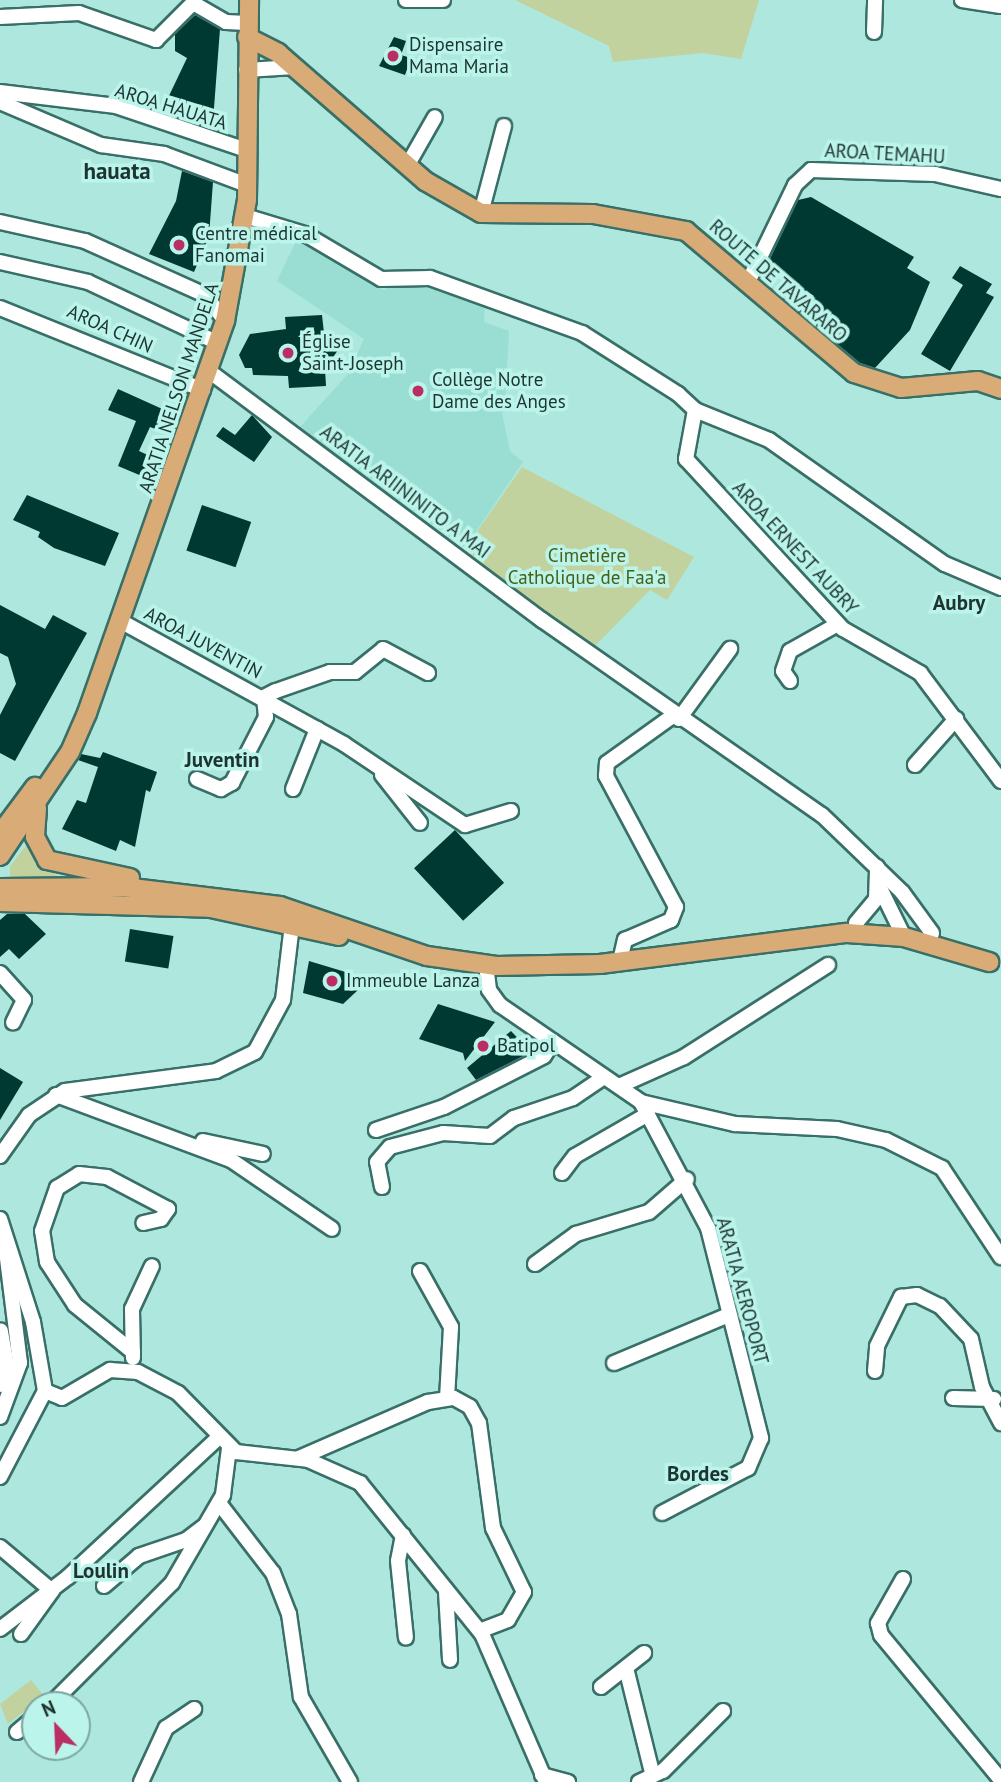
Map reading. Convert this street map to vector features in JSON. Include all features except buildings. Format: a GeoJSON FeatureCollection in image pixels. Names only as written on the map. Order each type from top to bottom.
{"type":"FeatureCollection","features":[{"type":"Feature","properties":{"kind":"main road","name":"ARATIA NELSON MANDELA"},"geometry":{"type":"LineString","coordinates":[[0,856],[38,801],[77,732],[124,623],[225,321],[245,216],[249,0]]}},
{"type":"Feature","properties":{"kind":"main road"},"geometry":{"type":"LineString","coordinates":[[247,30],[295,67],[407,166],[481,213]]}},
{"type":"Feature","properties":{"kind":"main road","name":"ROUTE DE TAVARARO"},"geometry":{"type":"LineString","coordinates":[[481,213],[593,214],[686,231],[863,377],[901,388],[978,381],[1001,389]]}},
{"type":"Feature","properties":{"kind":"main road","name":"ARATIA NELSON MANDELA"},"geometry":{"type":"LineString","coordinates":[[0,834],[77,732]]}},
{"type":"Feature","properties":{"kind":"main road"},"geometry":{"type":"LineString","coordinates":[[38,801],[35,837],[58,866],[217,885],[288,915]]}},
{"type":"Feature","properties":{"kind":"main road"},"geometry":{"type":"LineString","coordinates":[[0,888],[168,891],[288,915],[377,942],[486,965],[542,968],[620,961],[734,944],[847,933],[899,932],[932,933],[995,965]]}},
{"type":"Feature","properties":{"kind":"main road"},"geometry":{"type":"LineString","coordinates":[[83,889],[210,908],[288,915]]}},
{"type":"Feature","properties":{"kind":"main road"},"geometry":{"type":"LineString","coordinates":[[0,902],[210,908]]}},
{"type":"Feature","properties":{"kind":"main road"},"geometry":{"type":"LineString","coordinates":[[734,944],[800,927],[856,923],[899,932],[995,965]]}},
{"type":"Feature","properties":{"kind":"street"},"geometry":{"type":"LineString","coordinates":[[49,15],[57,0]]}},
{"type":"Feature","properties":{"kind":"street"},"geometry":{"type":"LineString","coordinates":[[406,0],[443,0]]}},
{"type":"Feature","properties":{"kind":"street"},"geometry":{"type":"LineString","coordinates":[[874,32],[875,0]]}},
{"type":"Feature","properties":{"kind":"street"},"geometry":{"type":"LineString","coordinates":[[962,0],[1001,6]]}},
{"type":"Feature","properties":{"kind":"street"},"geometry":{"type":"LineString","coordinates":[[0,17],[79,13],[156,40],[193,3],[226,22],[247,30]]}},
{"type":"Feature","properties":{"kind":"street"},"geometry":{"type":"LineString","coordinates":[[246,71],[295,67]]}},
{"type":"Feature","properties":{"kind":"street","name":"AROA HAUATA"},"geometry":{"type":"LineString","coordinates":[[0,92],[116,106],[247,150]]}},
{"type":"Feature","properties":{"kind":"street"},"geometry":{"type":"LineString","coordinates":[[0,102],[101,145],[163,154],[247,185]]}},
{"type":"Feature","properties":{"kind":"street"},"geometry":{"type":"LineString","coordinates":[[407,166],[435,117]]}},
{"type":"Feature","properties":{"kind":"street"},"geometry":{"type":"LineString","coordinates":[[481,213],[504,126]]}},
{"type":"Feature","properties":{"kind":"street","name":"AROA TEMAHU"},"geometry":{"type":"LineString","coordinates":[[748,282],[795,185],[811,170],[934,174],[1001,189]]}},
{"type":"Feature","properties":{"kind":"street"},"geometry":{"type":"LineString","coordinates":[[245,216],[306,234],[381,279],[430,278],[582,332],[695,410],[769,440],[945,564],[1001,588]]}},
{"type":"Feature","properties":{"kind":"street"},"geometry":{"type":"LineString","coordinates":[[0,222],[85,241],[205,295],[225,321]]}},
{"type":"Feature","properties":{"kind":"street"},"geometry":{"type":"LineString","coordinates":[[0,262],[88,282],[218,344]]}},
{"type":"Feature","properties":{"kind":"street","name":"AROA CHIN"},"geometry":{"type":"LineString","coordinates":[[0,308],[203,390]]}},
{"type":"Feature","properties":{"kind":"street","name":"ARATIA ARIININITO A MAI"},"geometry":{"type":"LineString","coordinates":[[209,371],[676,717],[821,815],[877,867],[932,933]]}},
{"type":"Feature","properties":{"kind":"street","name":"AROA ERNEST AUBRY"},"geometry":{"type":"LineString","coordinates":[[695,410],[687,459],[838,624],[920,673],[1001,781]]}},
{"type":"Feature","properties":{"kind":"street","name":"AROA JUVENTIN"},"geometry":{"type":"LineString","coordinates":[[124,623],[264,697],[366,757],[466,825],[511,811]]}},
{"type":"Feature","properties":{"kind":"street"},"geometry":{"type":"LineString","coordinates":[[790,681],[783,671],[790,651],[838,624]]}},
{"type":"Feature","properties":{"kind":"street","name":"AROA JUVENTIN"},"geometry":{"type":"LineString","coordinates":[[264,697],[330,672],[355,672],[383,649],[428,673]]}},
{"type":"Feature","properties":{"kind":"street"},"geometry":{"type":"LineString","coordinates":[[620,961],[625,940],[671,920],[676,907],[606,776],[607,762],[676,717],[730,649]]}},
{"type":"Feature","properties":{"kind":"street","name":"AROA JUVENTIN"},"geometry":{"type":"LineString","coordinates":[[197,779],[221,789],[232,783],[266,717],[264,697]]}},
{"type":"Feature","properties":{"kind":"street"},"geometry":{"type":"LineString","coordinates":[[915,765],[956,719]]}},
{"type":"Feature","properties":{"kind":"street"},"geometry":{"type":"LineString","coordinates":[[293,789],[317,729]]}},
{"type":"Feature","properties":{"kind":"street","name":"AROA JUVENTIN"},"geometry":{"type":"LineString","coordinates":[[366,757],[420,824]]}},
{"type":"Feature","properties":{"kind":"street"},"geometry":{"type":"LineString","coordinates":[[877,867],[880,888],[899,932]]}},
{"type":"Feature","properties":{"kind":"street"},"geometry":{"type":"LineString","coordinates":[[856,923],[880,888]]}},
{"type":"Feature","properties":{"kind":"street"},"geometry":{"type":"LineString","coordinates":[[0,1156],[19,1126],[56,1095],[216,1071],[246,1059],[267,1040],[279,1014],[288,915]]}},
{"type":"Feature","properties":{"kind":"street","name":"ARATIA AEROPORT"},"geometry":{"type":"LineString","coordinates":[[486,965],[494,999],[619,1086],[645,1108],[687,1180],[708,1228],[761,1437],[748,1468],[662,1513]]}},
{"type":"Feature","properties":{"kind":"street"},"geometry":{"type":"LineString","coordinates":[[619,1086],[684,1057],[828,965]]}},
{"type":"Feature","properties":{"kind":"street"},"geometry":{"type":"LineString","coordinates":[[0,973],[24,1000],[13,1023]]}},
{"type":"Feature","properties":{"kind":"street"},"geometry":{"type":"LineString","coordinates":[[376,1130],[444,1107],[544,1056],[554,1042]]}},
{"type":"Feature","properties":{"kind":"street"},"geometry":{"type":"LineString","coordinates":[[382,1187],[377,1162],[390,1147],[443,1133],[490,1136],[513,1118],[573,1098],[604,1077]]}},
{"type":"Feature","properties":{"kind":"street"},"geometry":{"type":"LineString","coordinates":[[56,1095],[242,1165],[332,1229]]}},
{"type":"Feature","properties":{"kind":"street"},"geometry":{"type":"LineString","coordinates":[[562,1173],[575,1156],[645,1108],[736,1124],[837,1129],[886,1140],[942,1168],[1001,1257]]}},
{"type":"Feature","properties":{"kind":"street"},"geometry":{"type":"LineString","coordinates":[[151,1130],[263,1154]]}},
{"type":"Feature","properties":{"kind":"street"},"geometry":{"type":"LineString","coordinates":[[133,1352],[75,1305],[47,1262],[42,1231],[57,1188],[79,1174],[107,1177],[168,1209],[161,1219],[143,1223]]}},
{"type":"Feature","properties":{"kind":"street"},"geometry":{"type":"LineString","coordinates":[[535,1264],[576,1234],[649,1212],[687,1180]]}},
{"type":"Feature","properties":{"kind":"street"},"geometry":{"type":"LineString","coordinates":[[0,1219],[33,1322],[45,1391],[0,1477]]}},
{"type":"Feature","properties":{"kind":"street"},"geometry":{"type":"LineString","coordinates":[[0,1417],[20,1363],[3,1262],[6,1238]]}},
{"type":"Feature","properties":{"kind":"street"},"geometry":{"type":"LineString","coordinates":[[134,1370],[132,1309],[152,1266]]}},
{"type":"Feature","properties":{"kind":"street"},"geometry":{"type":"LineString","coordinates":[[420,1271],[451,1327],[447,1398]]}},
{"type":"Feature","properties":{"kind":"street"},"geometry":{"type":"LineString","coordinates":[[875,1371],[877,1346],[901,1297],[917,1295],[940,1306],[971,1339],[988,1395],[1001,1423]]}},
{"type":"Feature","properties":{"kind":"street"},"geometry":{"type":"LineString","coordinates":[[614,1363],[729,1315]]}},
{"type":"Feature","properties":{"kind":"street"},"geometry":{"type":"LineString","coordinates":[[0,1385],[7,1366],[1,1331]]}},
{"type":"Feature","properties":{"kind":"street"},"geometry":{"type":"LineString","coordinates":[[45,1391],[62,1398],[110,1370],[134,1370],[178,1393],[229,1448],[296,1459],[360,1483],[480,1631],[544,1779],[568,1782]]}},
{"type":"Feature","properties":{"kind":"street"},"geometry":{"type":"LineString","coordinates":[[953,1398],[988,1395],[1001,1404]]}},
{"type":"Feature","properties":{"kind":"street"},"geometry":{"type":"LineString","coordinates":[[296,1459],[447,1398]]}},
{"type":"Feature","properties":{"kind":"street"},"geometry":{"type":"LineString","coordinates":[[447,1398],[475,1413],[493,1528],[524,1582],[515,1613],[480,1631]]}},
{"type":"Feature","properties":{"kind":"street"},"geometry":{"type":"LineString","coordinates":[[0,1629],[52,1591],[218,1437]]}},
{"type":"Feature","properties":{"kind":"street"},"geometry":{"type":"LineString","coordinates":[[64,1691],[172,1583],[216,1510],[229,1448]]}},
{"type":"Feature","properties":{"kind":"street"},"geometry":{"type":"LineString","coordinates":[[104,1586],[121,1566],[186,1540],[216,1510]]}},
{"type":"Feature","properties":{"kind":"street"},"geometry":{"type":"LineString","coordinates":[[216,1510],[273,1573],[289,1615],[301,1697],[350,1782]]}},
{"type":"Feature","properties":{"kind":"street"},"geometry":{"type":"LineString","coordinates":[[403,1535],[398,1561],[406,1638]]}},
{"type":"Feature","properties":{"kind":"street"},"geometry":{"type":"LineString","coordinates":[[0,1547],[52,1591]]}},
{"type":"Feature","properties":{"kind":"street"},"geometry":{"type":"LineString","coordinates":[[903,1579],[878,1623],[881,1635],[1001,1780]]}},
{"type":"Feature","properties":{"kind":"street"},"geometry":{"type":"LineString","coordinates":[[21,1634],[52,1591]]}},
{"type":"Feature","properties":{"kind":"street"},"geometry":{"type":"LineString","coordinates":[[446,1592],[450,1660]]}},
{"type":"Feature","properties":{"kind":"street"},"geometry":{"type":"LineString","coordinates":[[601,1687],[644,1653]]}},
{"type":"Feature","properties":{"kind":"street"},"geometry":{"type":"LineString","coordinates":[[626,1668],[653,1776]]}},
{"type":"Feature","properties":{"kind":"street"},"geometry":{"type":"LineString","coordinates":[[141,1782],[166,1728],[194,1709]]}},
{"type":"Feature","properties":{"kind":"street"},"geometry":{"type":"LineString","coordinates":[[639,1782],[653,1776],[723,1711]]}},
{"type":"Feature","properties":{"kind":"street"},"geometry":{"type":"LineString","coordinates":[[17,1732],[21,1729]]}},
{"type":"Feature","properties":{"kind":"shaded area","name":"Collège Notre Dame des Anges"},"geometry":{"type":"Polygon","coordinates":[[[298,237],[384,290],[394,280],[416,280],[485,297],[484,322],[509,331],[505,403],[500,403],[510,451],[523,462],[465,548],[299,428],[348,374],[364,339],[277,281],[298,237]]]}},
{"type":"Feature","properties":{"kind":"green space"},"geometry":{"type":"Polygon","coordinates":[[[515,0],[759,0],[741,59],[703,53],[613,62],[609,46],[515,0]]]}},
{"type":"Feature","properties":{"kind":"green space","name":"Cimetière Catholique de Faa'a"},"geometry":{"type":"Polygon","coordinates":[[[522,467],[694,557],[667,600],[650,590],[594,647],[463,552],[522,467]]]}},
{"type":"Feature","properties":{"kind":"green space"},"geometry":{"type":"Polygon","coordinates":[[[29,842],[46,869],[69,883],[10,880],[10,866],[29,842]]]}},
{"type":"Feature","properties":{"kind":"green space"},"geometry":{"type":"Polygon","coordinates":[[[31,1680],[40,1691],[21,1691],[21,1714],[8,1724],[0,1704],[31,1680]]]}},
{"type":"Feature","properties":{"kind":"place","name":"Dispensaire Mama Maria"},"geometry":{"type":"Point","coordinates":[393,56]}},
{"type":"Feature","properties":{"kind":"place","name":"Centre médical Fanomai"},"geometry":{"type":"Point","coordinates":[179,245]}},
{"type":"Feature","properties":{"kind":"place","name":"Église Saint-Joseph"},"geometry":{"type":"Point","coordinates":[288,353]}},
{"type":"Feature","properties":{"kind":"place","name":"Collège Notre Dame des Anges"},"geometry":{"type":"Point","coordinates":[418,391]}},
{"type":"Feature","properties":{"kind":"place","name":"Immeuble Lanza"},"geometry":{"type":"Point","coordinates":[332,981]}},
{"type":"Feature","properties":{"kind":"place","name":"Batipol"},"geometry":{"type":"Point","coordinates":[483,1046]}},
{"type":"Feature","properties":{"kind":"district","name":"hauata"},"geometry":{"type":"Point","coordinates":[117,171]}},
{"type":"Feature","properties":{"kind":"district","name":"Aubry"},"geometry":{"type":"Point","coordinates":[959,603]}},
{"type":"Feature","properties":{"kind":"district","name":"Juventin"},"geometry":{"type":"Point","coordinates":[222,760]}},
{"type":"Feature","properties":{"kind":"district","name":"Bordes"},"geometry":{"type":"Point","coordinates":[698,1474]}},
{"type":"Feature","properties":{"kind":"district","name":"Loulin"},"geometry":{"type":"Point","coordinates":[101,1571]}}]}
